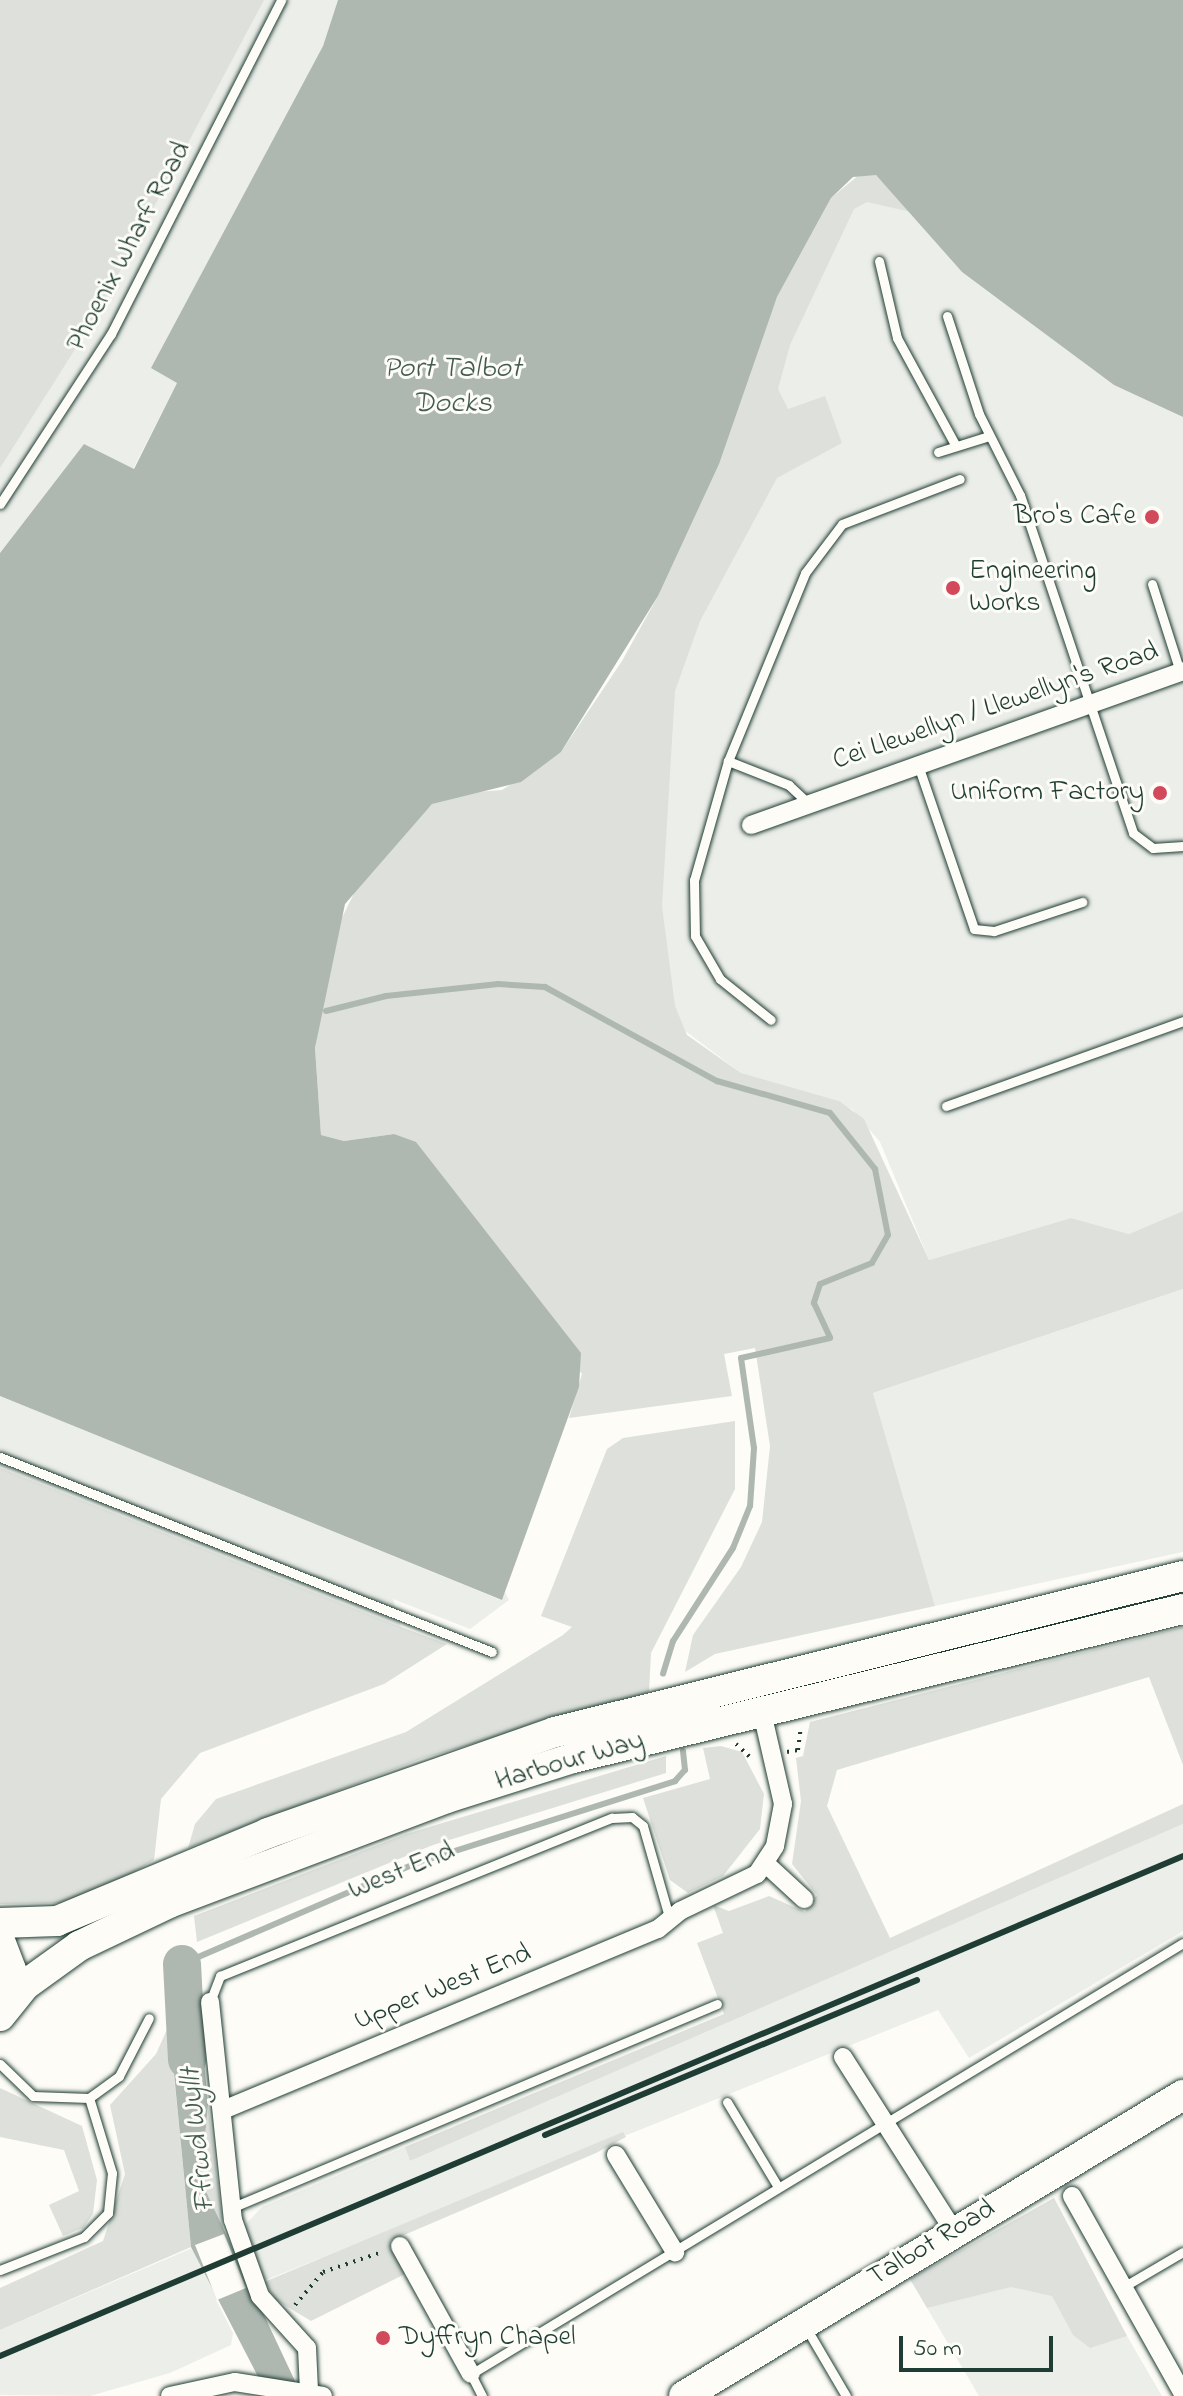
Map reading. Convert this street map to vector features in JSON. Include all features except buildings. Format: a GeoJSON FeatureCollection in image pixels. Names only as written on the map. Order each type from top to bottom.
{"type":"FeatureCollection","features":[{"type":"Feature","properties":{"kind":"main road","name":"Harbour Way"},"geometry":{"type":"LineString","coordinates":[[0,1923],[57,1921],[297,1822],[555,1732],[1183,1576]]}},
{"type":"Feature","properties":{"kind":"main road","name":"Harbour Way"},"geometry":{"type":"LineString","coordinates":[[0,2016],[25,1985],[79,1946],[322,1842],[573,1758],[1183,1609]]}},
{"type":"Feature","properties":{"kind":"main road"},"geometry":{"type":"LineString","coordinates":[[0,1941],[11,1981],[0,2016]]}},
{"type":"Feature","properties":{"kind":"main road","name":"Talbot Road"},"geometry":{"type":"LineString","coordinates":[[684,2396],[1183,2095]]}},
{"type":"Feature","properties":{"kind":"street","name":"Cei Llewellyn / Llewellyn's Road"},"geometry":{"type":"LineString","coordinates":[[751,825],[917,762],[1182,671]]}},
{"type":"Feature","properties":{"kind":"street"},"geometry":{"type":"LineString","coordinates":[[762,1712],[783,1804],[766,1864],[804,1899]]}},
{"type":"Feature","properties":{"kind":"street","name":"Upper West End"},"geometry":{"type":"LineString","coordinates":[[223,2110],[675,1915],[745,1883],[766,1864]]}},
{"type":"Feature","properties":{"kind":"street","name":"West End"},"geometry":{"type":"LineString","coordinates":[[210,2002],[231,2208],[260,2296],[310,2358],[310,2392]]}},
{"type":"Feature","properties":{"kind":"street"},"geometry":{"type":"LineString","coordinates":[[843,2057],[954,2231]]}},
{"type":"Feature","properties":{"kind":"street"},"geometry":{"type":"LineString","coordinates":[[616,2155],[675,2252]]}},
{"type":"Feature","properties":{"kind":"street"},"geometry":{"type":"LineString","coordinates":[[1072,2196],[1183,2393]]}},
{"type":"Feature","properties":{"kind":"street"},"geometry":{"type":"LineString","coordinates":[[400,2246],[471,2374]]}},
{"type":"Feature","properties":{"kind":"street"},"geometry":{"type":"LineString","coordinates":[[170,2396],[261,2383],[310,2392]]}},
{"type":"Feature","properties":{"kind":"lane","name":"Phoenix Wharf Road"},"geometry":{"type":"LineString","coordinates":[[0,504],[111,334],[281,0]]}},
{"type":"Feature","properties":{"kind":"lane"},"geometry":{"type":"LineString","coordinates":[[879,261],[897,338],[956,446]]}},
{"type":"Feature","properties":{"kind":"lane"},"geometry":{"type":"LineString","coordinates":[[947,316],[989,436],[1020,495],[1087,704],[1133,833],[1153,848],[1183,846]]}},
{"type":"Feature","properties":{"kind":"lane"},"geometry":{"type":"LineString","coordinates":[[938,452],[989,436]]}},
{"type":"Feature","properties":{"kind":"lane"},"geometry":{"type":"LineString","coordinates":[[771,1020],[720,979],[695,936],[694,880],[728,761],[824,540],[859,514],[960,479]]}},
{"type":"Feature","properties":{"kind":"lane"},"geometry":{"type":"LineString","coordinates":[[1152,584],[1182,671]]}},
{"type":"Feature","properties":{"kind":"lane"},"geometry":{"type":"LineString","coordinates":[[728,761],[789,785],[808,803]]}},
{"type":"Feature","properties":{"kind":"lane"},"geometry":{"type":"LineString","coordinates":[[917,762],[974,929],[994,931],[1082,902]]}},
{"type":"Feature","properties":{"kind":"lane"},"geometry":{"type":"LineString","coordinates":[[946,1106],[1183,1021]]}},
{"type":"Feature","properties":{"kind":"lane"},"geometry":{"type":"LineString","coordinates":[[0,1457],[492,1652]]}},
{"type":"Feature","properties":{"kind":"lane","name":"West End"},"geometry":{"type":"LineString","coordinates":[[210,2002],[220,1976],[620,1817],[643,1826],[675,1915]]}},
{"type":"Feature","properties":{"kind":"lane"},"geometry":{"type":"LineString","coordinates":[[482,2396],[471,2374],[1183,1943]]}},
{"type":"Feature","properties":{"kind":"lane"},"geometry":{"type":"LineString","coordinates":[[231,2208],[717,2004]]}},
{"type":"Feature","properties":{"kind":"lane"},"geometry":{"type":"LineString","coordinates":[[1,2067],[33,2096],[89,2098],[119,2076],[149,2018]]}},
{"type":"Feature","properties":{"kind":"lane"},"geometry":{"type":"LineString","coordinates":[[0,2270],[84,2237],[108,2213],[112,2173],[89,2098]]}},
{"type":"Feature","properties":{"kind":"lane"},"geometry":{"type":"LineString","coordinates":[[727,2102],[778,2187]]}},
{"type":"Feature","properties":{"kind":"lane"},"geometry":{"type":"LineString","coordinates":[[1123,2287],[1183,2252]]}},
{"type":"Feature","properties":{"kind":"lane"},"geometry":{"type":"LineString","coordinates":[[803,2323],[846,2396]]}},
{"type":"Feature","properties":{"kind":"path"},"geometry":{"type":"LineString","coordinates":[[287,2327],[311,2280],[400,2246]]}},
{"type":"Feature","properties":{"kind":"shaded area"},"geometry":{"type":"Polygon","coordinates":[[[0,0],[338,0],[323,46],[152,368],[177,383],[133,469],[84,444],[0,553],[0,0]]]}},
{"type":"Feature","properties":{"kind":"shaded area"},"geometry":{"type":"Polygon","coordinates":[[[0,0],[264,0],[96,316],[0,468],[0,0]]]}},
{"type":"Feature","properties":{"kind":"shaded area"},"geometry":{"type":"Polygon","coordinates":[[[860,174],[876,175],[911,212],[867,202],[854,209],[790,345],[778,389],[788,409],[825,396],[842,443],[777,478],[700,621],[675,691],[662,906],[675,1006],[687,1035],[741,1073],[839,1101],[864,1119],[929,1260],[1071,1218],[1129,1234],[1183,1211],[1183,1289],[873,1393],[935,1606],[715,1654],[685,1672],[693,1635],[741,1567],[762,1522],[770,1446],[755,1348],[724,1354],[732,1396],[569,1418],[582,1374],[394,1134],[344,1141],[321,1135],[315,1048],[336,930],[361,879],[432,804],[450,794],[502,790],[561,752],[622,661],[658,596],[777,297],[831,198],[860,174]]]}},
{"type":"Feature","properties":{"kind":"shaded area"},"geometry":{"type":"Polygon","coordinates":[[[876,175],[962,272],[1114,385],[1183,417],[1183,1211],[1129,1234],[1071,1218],[929,1260],[880,1142],[852,1109],[741,1073],[651,1005],[658,596],[719,464],[763,329],[876,175]]]}},
{"type":"Feature","properties":{"kind":"shaded area"},"geometry":{"type":"Polygon","coordinates":[[[1183,1289],[1183,1552],[935,1606],[873,1393],[1183,1289]]]}},
{"type":"Feature","properties":{"kind":"shaded area"},"geometry":{"type":"Polygon","coordinates":[[[0,1396],[501,1600],[505,1592],[509,1600],[470,1629],[393,1599],[409,1655],[0,1806],[0,1396]]]}},
{"type":"Feature","properties":{"kind":"shaded area"},"geometry":{"type":"Polygon","coordinates":[[[735,1421],[735,1489],[651,1653],[649,1692],[421,1759],[188,1848],[195,1824],[216,1799],[406,1732],[563,1635],[572,1627],[541,1616],[607,1449],[623,1438],[735,1421]]]}},
{"type":"Feature","properties":{"kind":"shaded area"},"geometry":{"type":"Polygon","coordinates":[[[0,1468],[447,1644],[384,1684],[200,1753],[161,1799],[154,1860],[106,1889],[66,1903],[0,1904],[0,1468]]]}},
{"type":"Feature","properties":{"kind":"shaded area"},"geometry":{"type":"Polygon","coordinates":[[[1183,1627],[1183,1765],[1149,1677],[837,1770],[827,1806],[890,1938],[1183,1804],[1183,1824],[410,2161],[405,2147],[724,2014],[697,1943],[723,1933],[713,1905],[729,1911],[769,1896],[805,1912],[817,1895],[792,1864],[801,1801],[796,1758],[803,1756],[810,1722],[1183,1627]]]}},
{"type":"Feature","properties":{"kind":"shaded area"},"geometry":{"type":"Polygon","coordinates":[[[721,1746],[742,1752],[764,1794],[760,1829],[723,1876],[688,1893],[670,1880],[643,1798],[710,1779],[703,1748],[721,1746]]]}},
{"type":"Feature","properties":{"kind":"shaded area"},"geometry":{"type":"Polygon","coordinates":[[[666,1756],[666,1773],[433,1845],[197,1942],[194,1916],[406,1834],[666,1756]]]}},
{"type":"Feature","properties":{"kind":"shaded area"},"geometry":{"type":"Polygon","coordinates":[[[1183,1824],[1183,1931],[969,2058],[938,2010],[216,2300],[233,2333],[231,2345],[170,2373],[90,2396],[0,2395],[0,2330],[244,2226],[262,2207],[405,2147],[410,2161],[1183,1824]]]}},
{"type":"Feature","properties":{"kind":"shaded area"},"geometry":{"type":"Polygon","coordinates":[[[169,2025],[191,2247],[0,2330],[0,2288],[103,2241],[125,2174],[110,2105],[156,2054],[169,2025]]]}},
{"type":"Feature","properties":{"kind":"shaded area"},"geometry":{"type":"Polygon","coordinates":[[[0,2088],[82,2126],[97,2180],[93,2214],[83,2228],[63,2236],[49,2205],[79,2191],[64,2150],[0,2137],[0,2088]]]}},
{"type":"Feature","properties":{"kind":"shaded area"},"geometry":{"type":"Polygon","coordinates":[[[208,2104],[224,2234],[201,2181],[208,2104]]]}},
{"type":"Feature","properties":{"kind":"shaded area"},"geometry":{"type":"Polygon","coordinates":[[[623,2132],[626,2137],[596,2153],[390,2241],[405,2274],[311,2321],[276,2300],[264,2282],[623,2132]]]}},
{"type":"Feature","properties":{"kind":"shaded area"},"geometry":{"type":"Polygon","coordinates":[[[1054,2198],[1162,2396],[979,2396],[910,2279],[1054,2198]]]}},
{"type":"Feature","properties":{"kind":"shaded area"},"geometry":{"type":"Polygon","coordinates":[[[1054,2198],[1127,2336],[1090,2348],[1073,2335],[1052,2296],[1011,2287],[927,2308],[910,2279],[1054,2198]]]}},
{"type":"Feature","properties":{"kind":"water","name":"Port Talbot Docks"},"geometry":{"type":"Polygon","coordinates":[[[338,0],[1183,0],[1183,417],[1114,385],[962,272],[876,175],[853,177],[831,198],[777,297],[719,464],[658,596],[561,752],[521,782],[432,804],[345,904],[315,1048],[321,1135],[344,1141],[394,1134],[416,1142],[581,1353],[579,1387],[502,1600],[0,1396],[0,553],[84,444],[134,469],[177,383],[151,368],[323,46],[338,0]]]}},
{"type":"Feature","properties":{"kind":"water"},"geometry":{"type":"Polygon","coordinates":[[[199,2008],[208,2104],[201,2181],[302,2396],[268,2396],[191,2247],[168,2012],[199,2008]]]}},
{"type":"Feature","properties":{"kind":"pier"},"geometry":{"type":"Polygon","coordinates":[[[224,2234],[246,2288],[217,2300],[195,2245],[224,2234]]]}},
{"type":"Feature","properties":{"kind":"waterway"},"geometry":{"type":"LineString","coordinates":[[326,1011],[386,996],[498,984],[545,987],[717,1081],[830,1113],[875,1169],[888,1235],[872,1263],[820,1284],[814,1303],[830,1338],[741,1358],[754,1448],[750,1506],[733,1548],[673,1641],[663,1674]]}},
{"type":"Feature","properties":{"kind":"waterway"},"geometry":{"type":"LineString","coordinates":[[182,1964],[417,1863],[675,1781],[685,1770],[683,1751]]}},
{"type":"Feature","properties":{"kind":"waterway","name":"Ffrwd Wyllt"},"geometry":{"type":"LineString","coordinates":[[182,1964],[187,2060]]}},
{"type":"Feature","properties":{"kind":"railway"},"geometry":{"type":"LineString","coordinates":[[0,2356],[1183,1856]]}},
{"type":"Feature","properties":{"kind":"railway"},"geometry":{"type":"LineString","coordinates":[[545,2135],[917,1980]]}},
{"type":"Feature","properties":{"kind":"place","name":"Bro's Cafe"},"geometry":{"type":"Point","coordinates":[1152,517]}},
{"type":"Feature","properties":{"kind":"place","name":"Engineering Works"},"geometry":{"type":"Point","coordinates":[953,588]}},
{"type":"Feature","properties":{"kind":"place","name":"Uniform Factory"},"geometry":{"type":"Point","coordinates":[1160,793]}},
{"type":"Feature","properties":{"kind":"place","name":"Dyffryn Chapel"},"geometry":{"type":"Point","coordinates":[383,2338]}}]}
